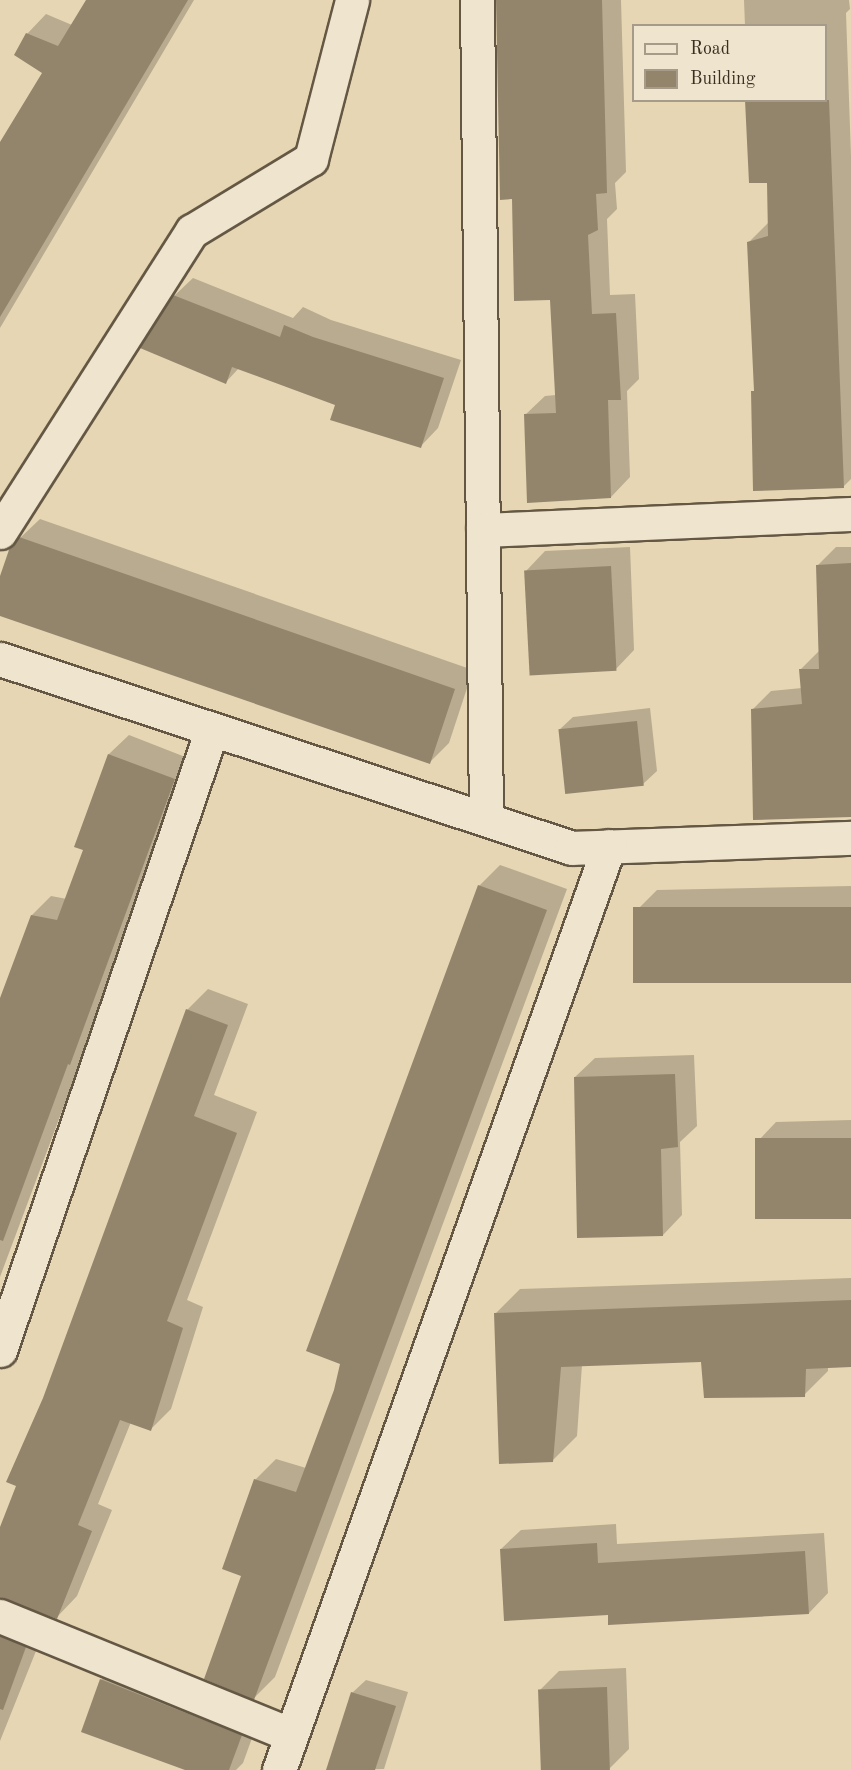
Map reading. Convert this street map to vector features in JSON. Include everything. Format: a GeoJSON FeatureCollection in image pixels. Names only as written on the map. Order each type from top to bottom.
{"type":"FeatureCollection","features":[{"type":"Feature","properties":{"kind":"street"},"geometry":{"type":"LineString","coordinates":[[0,532],[192,231],[311,159],[352,0]]}},
{"type":"Feature","properties":{"kind":"street"},"geometry":{"type":"LineString","coordinates":[[477,0],[486,819]]}},
{"type":"Feature","properties":{"kind":"street"},"geometry":{"type":"LineString","coordinates":[[483,530],[851,514]]}},
{"type":"Feature","properties":{"kind":"street"},"geometry":{"type":"LineString","coordinates":[[0,659],[572,848],[851,837]]}},
{"type":"Feature","properties":{"kind":"street"},"geometry":{"type":"LineString","coordinates":[[0,1350],[212,729]]}},
{"type":"Feature","properties":{"kind":"street"},"geometry":{"type":"LineString","coordinates":[[279,1770],[609,846]]}},
{"type":"Feature","properties":{"kind":"street"},"geometry":{"type":"LineString","coordinates":[[0,1616],[291,1735]]}},
{"type":"Feature","properties":{"kind":"building"},"geometry":{"type":"Polygon","coordinates":[[[86,0],[188,0],[0,317],[0,142],[42,73],[14,55],[26,33],[58,46],[86,0]]]}},
{"type":"Feature","properties":{"kind":"building"},"geometry":{"type":"Polygon","coordinates":[[[496,0],[602,0],[607,193],[596,194],[598,230],[588,235],[592,314],[616,313],[621,400],[608,400],[611,498],[527,503],[524,414],[556,413],[550,300],[514,301],[512,199],[500,200],[496,0]]]}},
{"type":"Feature","properties":{"kind":"building"},"geometry":{"type":"Polygon","coordinates":[[[829,100],[844,488],[753,491],[751,391],[754,391],[747,242],[768,236],[767,183],[749,183],[745,102],[827,102],[829,100]]]}},
{"type":"Feature","properties":{"kind":"building"},"geometry":{"type":"Polygon","coordinates":[[[173,295],[280,337],[284,325],[313,337],[444,378],[421,448],[330,420],[335,405],[232,367],[226,384],[140,348],[173,295]]]}},
{"type":"Feature","properties":{"kind":"building"},"geometry":{"type":"Polygon","coordinates":[[[19,537],[455,689],[430,764],[0,616],[0,576],[10,547],[19,537]]]}},
{"type":"Feature","properties":{"kind":"building"},"geometry":{"type":"Polygon","coordinates":[[[851,563],[851,817],[753,820],[751,709],[802,704],[799,669],[819,669],[816,565],[851,563]]]}},
{"type":"Feature","properties":{"kind":"building"},"geometry":{"type":"Polygon","coordinates":[[[611,566],[616,671],[530,675],[524,571],[611,566]]]}},
{"type":"Feature","properties":{"kind":"building"},"geometry":{"type":"Polygon","coordinates":[[[637,721],[644,786],[565,794],[558,729],[637,721]]]}},
{"type":"Feature","properties":{"kind":"building"},"geometry":{"type":"Polygon","coordinates":[[[108,754],[175,779],[3,1241],[0,1240],[0,998],[31,915],[57,920],[83,850],[74,847],[108,754]]]}},
{"type":"Feature","properties":{"kind":"building"},"geometry":{"type":"Polygon","coordinates":[[[478,885],[547,910],[254,1700],[204,1679],[241,1576],[222,1569],[254,1479],[296,1492],[334,1390],[340,1364],[306,1351],[478,885]]]}},
{"type":"Feature","properties":{"kind":"building"},"geometry":{"type":"Polygon","coordinates":[[[633,907],[851,907],[851,983],[633,983],[633,907]]]}},
{"type":"Feature","properties":{"kind":"building"},"geometry":{"type":"Polygon","coordinates":[[[186,1009],[228,1025],[194,1116],[237,1133],[167,1321],[183,1328],[151,1431],[120,1420],[78,1525],[92,1531],[57,1619],[0,1598],[0,1527],[16,1486],[6,1482],[43,1398],[186,1009]]]}},
{"type":"Feature","properties":{"kind":"building"},"geometry":{"type":"Polygon","coordinates":[[[675,1074],[678,1147],[661,1149],[663,1236],[577,1238],[574,1077],[675,1074]]]}},
{"type":"Feature","properties":{"kind":"building"},"geometry":{"type":"Polygon","coordinates":[[[755,1138],[851,1138],[851,1219],[755,1219],[755,1138]]]}},
{"type":"Feature","properties":{"kind":"building"},"geometry":{"type":"Polygon","coordinates":[[[851,1300],[851,1367],[806,1369],[805,1397],[704,1398],[701,1362],[561,1367],[553,1462],[499,1464],[494,1313],[851,1300]]]}},
{"type":"Feature","properties":{"kind":"building"},"geometry":{"type":"Polygon","coordinates":[[[597,1543],[598,1563],[805,1551],[809,1614],[608,1625],[608,1615],[504,1621],[500,1549],[597,1543]]]}},
{"type":"Feature","properties":{"kind":"building"},"geometry":{"type":"Polygon","coordinates":[[[0,1636],[26,1647],[3,1710],[0,1709],[0,1636]]]}},
{"type":"Feature","properties":{"kind":"building"},"geometry":{"type":"Polygon","coordinates":[[[100,1679],[242,1735],[229,1770],[185,1770],[81,1732],[100,1679]]]}},
{"type":"Feature","properties":{"kind":"building"},"geometry":{"type":"Polygon","coordinates":[[[607,1687],[610,1770],[541,1770],[538,1689],[607,1687]]]}},
{"type":"Feature","properties":{"kind":"building"},"geometry":{"type":"Polygon","coordinates":[[[351,1692],[396,1706],[375,1770],[326,1770],[351,1692]]]}}]}
